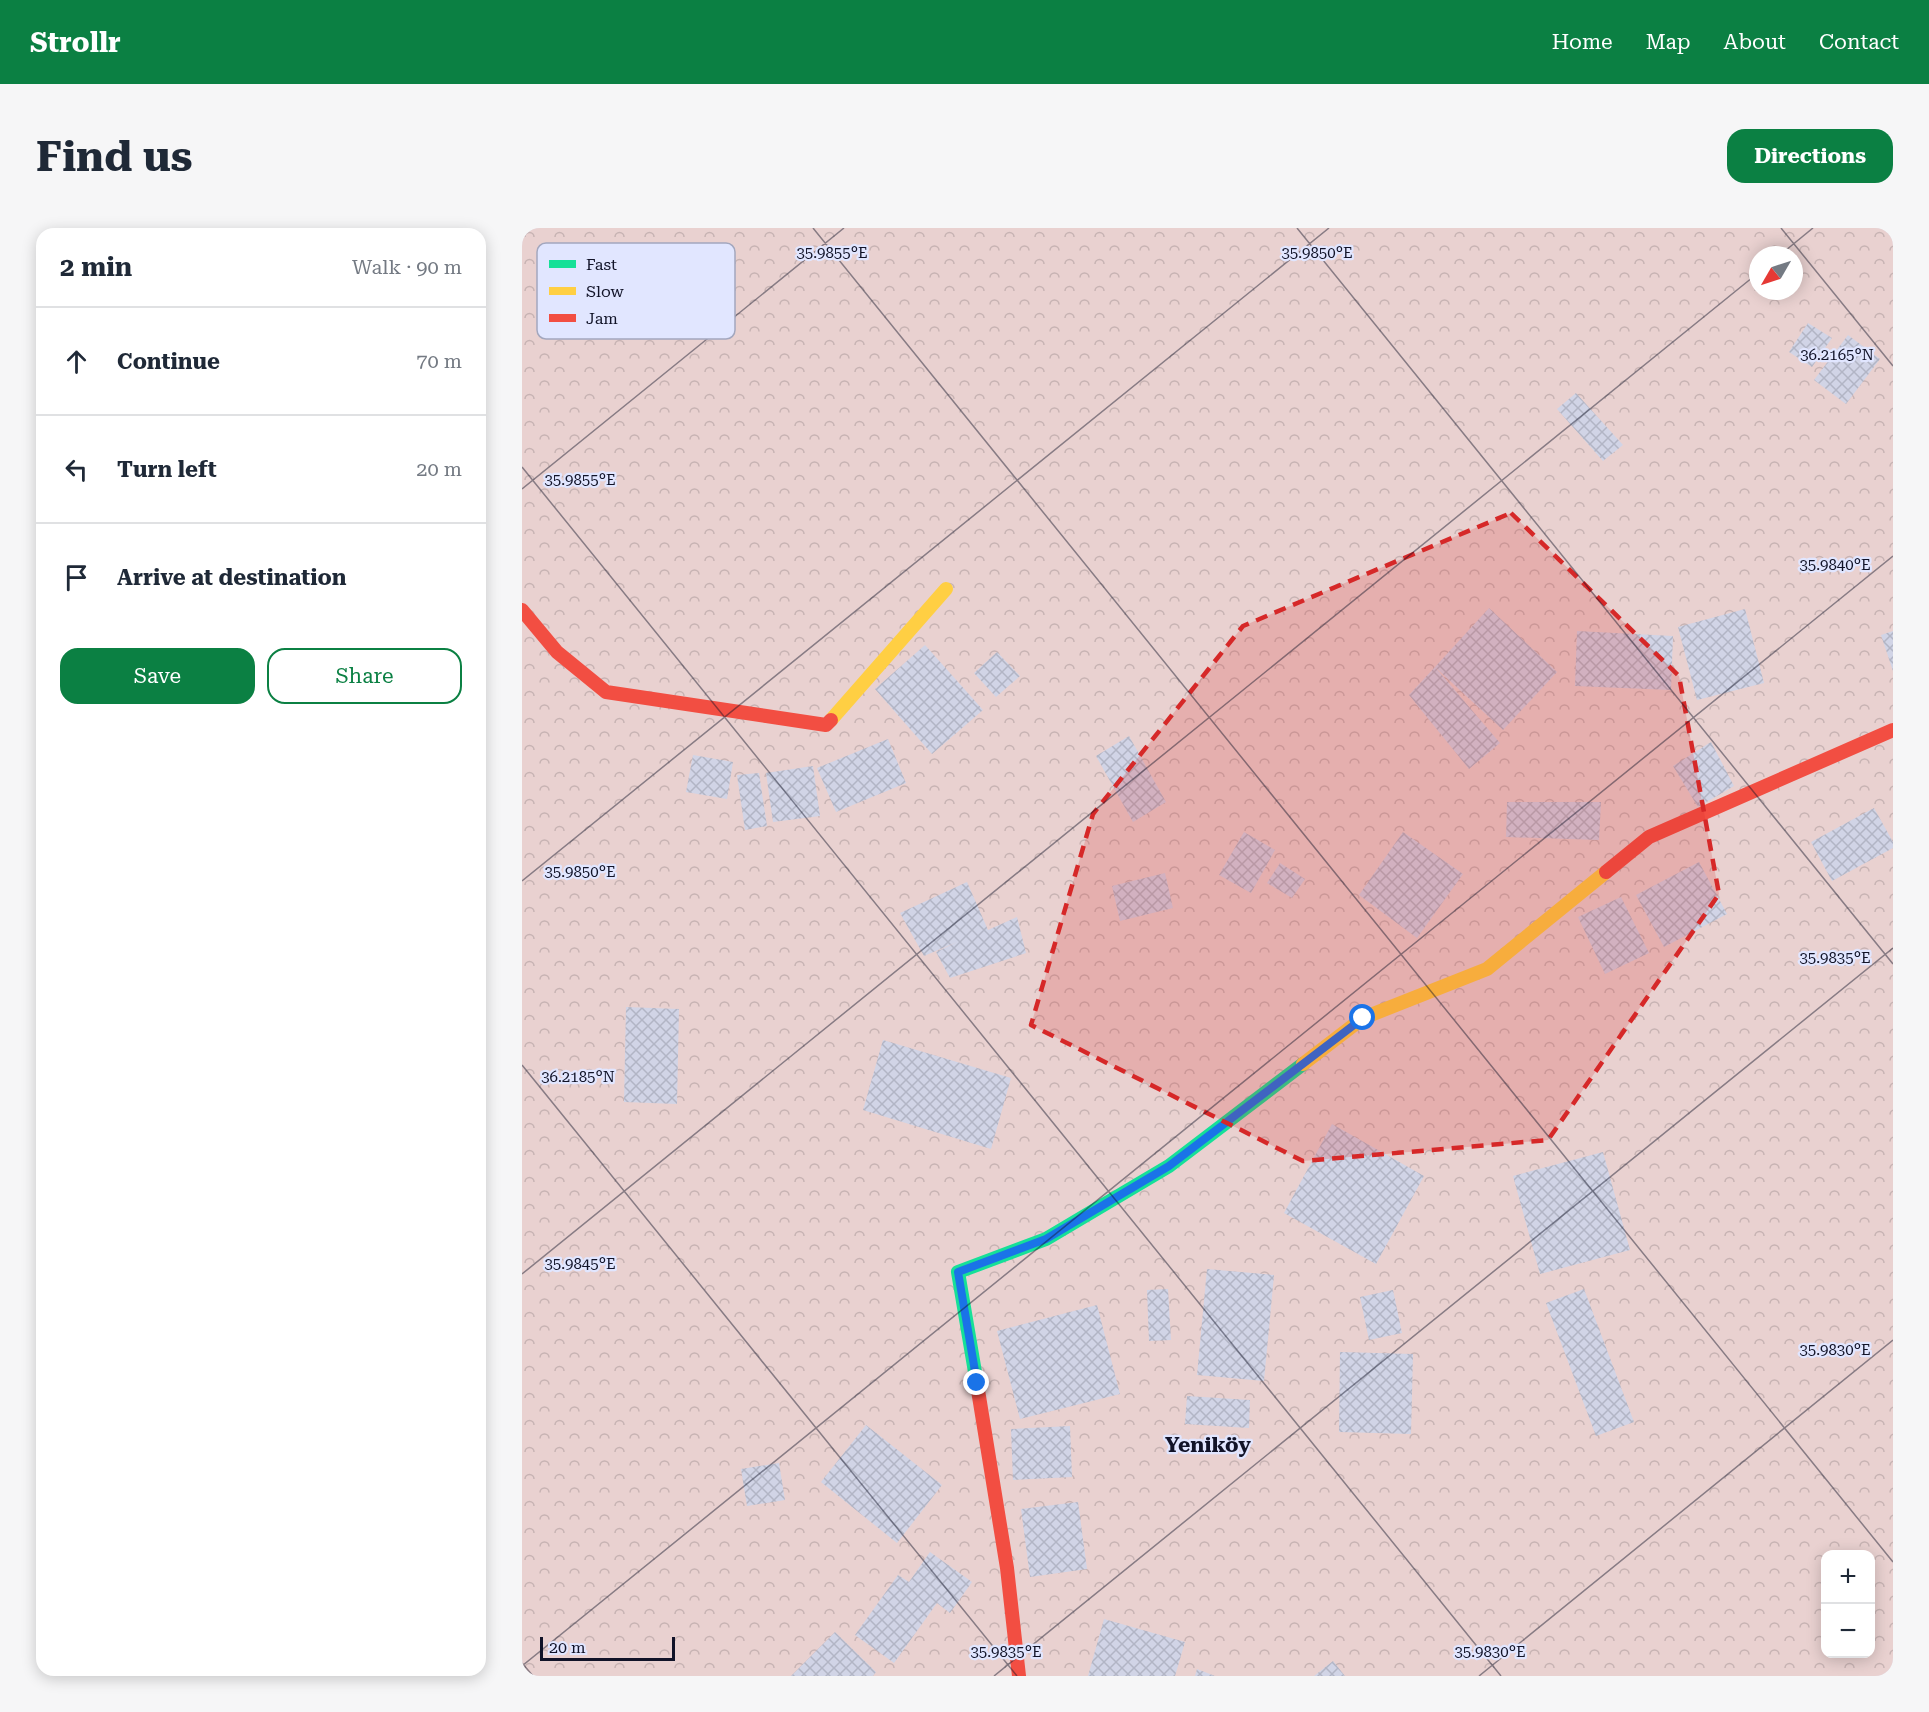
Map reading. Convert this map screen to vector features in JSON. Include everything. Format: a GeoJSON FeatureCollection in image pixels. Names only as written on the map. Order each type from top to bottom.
{"type":"FeatureCollection","features":[{"type":"Feature","properties":{"kind":"street"},"geometry":{"type":"LineString","coordinates":[[522,610],[557,652],[606,692],[826,725],[946,589]]}},
{"type":"Feature","properties":{"kind":"street"},"geometry":{"type":"LineString","coordinates":[[1019,1676],[1007,1568],[958,1272],[1046,1239],[1169,1166],[1363,1018],[1487,969],[1649,837],[1893,730]]}},
{"type":"Feature","properties":{"kind":"highlighted area"},"geometry":{"type":"Polygon","coordinates":[[[1511,513],[1679,676],[1719,894],[1548,1140],[1303,1161],[1031,1025],[1093,814],[1243,626],[1511,513]]]}},
{"type":"Feature","properties":{"kind":"green space"},"geometry":{"type":"Polygon","coordinates":[[[522,228],[1893,228],[1893,1676],[522,1676],[522,228]]]}},
{"type":"Feature","properties":{"kind":"building"},"geometry":{"type":"Polygon","coordinates":[[[1808,323],[1832,338],[1812,367],[1789,352],[1808,323]]]}},
{"type":"Feature","properties":{"kind":"building"},"geometry":{"type":"Polygon","coordinates":[[[1848,335],[1880,359],[1846,404],[1814,380],[1848,335]]]}},
{"type":"Feature","properties":{"kind":"building"},"geometry":{"type":"Polygon","coordinates":[[[1576,393],[1623,445],[1603,461],[1557,409],[1576,393]]]}},
{"type":"Feature","properties":{"kind":"building"},"geometry":{"type":"Polygon","coordinates":[[[1489,608],[1557,672],[1503,730],[1435,667],[1489,608]]]}},
{"type":"Feature","properties":{"kind":"building"},"geometry":{"type":"Polygon","coordinates":[[[1745,609],[1764,683],[1697,700],[1678,627],[1745,609]]]}},
{"type":"Feature","properties":{"kind":"building"},"geometry":{"type":"Polygon","coordinates":[[[1577,631],[1673,636],[1671,690],[1575,686],[1577,631]]]}},
{"type":"Feature","properties":{"kind":"building"},"geometry":{"type":"Polygon","coordinates":[[[1893,631],[1893,671],[1881,635],[1893,631]]]}},
{"type":"Feature","properties":{"kind":"building"},"geometry":{"type":"Polygon","coordinates":[[[925,645],[983,710],[932,754],[875,689],[925,645]]]}},
{"type":"Feature","properties":{"kind":"building"},"geometry":{"type":"Polygon","coordinates":[[[997,652],[1020,676],[996,697],[974,673],[997,652]]]}},
{"type":"Feature","properties":{"kind":"building"},"geometry":{"type":"Polygon","coordinates":[[[1435,667],[1500,743],[1469,769],[1409,695],[1435,667]]]}},
{"type":"Feature","properties":{"kind":"building"},"geometry":{"type":"Polygon","coordinates":[[[1129,736],[1166,802],[1133,822],[1096,756],[1129,736]]]}},
{"type":"Feature","properties":{"kind":"building"},"geometry":{"type":"Polygon","coordinates":[[[888,739],[906,783],[836,812],[817,768],[888,739]]]}},
{"type":"Feature","properties":{"kind":"building"},"geometry":{"type":"Polygon","coordinates":[[[1711,742],[1734,786],[1698,807],[1673,766],[1711,742]]]}},
{"type":"Feature","properties":{"kind":"building"},"geometry":{"type":"Polygon","coordinates":[[[693,755],[733,762],[727,799],[686,792],[693,755]]]}},
{"type":"Feature","properties":{"kind":"building"},"geometry":{"type":"Polygon","coordinates":[[[813,766],[820,816],[773,822],[766,773],[813,766]]]}},
{"type":"Feature","properties":{"kind":"building"},"geometry":{"type":"Polygon","coordinates":[[[759,773],[767,826],[745,830],[737,775],[759,773]]]}},
{"type":"Feature","properties":{"kind":"building"},"geometry":{"type":"Polygon","coordinates":[[[1507,802],[1601,802],[1599,840],[1506,837],[1507,802]]]}},
{"type":"Feature","properties":{"kind":"building"},"geometry":{"type":"Polygon","coordinates":[[[1874,808],[1893,842],[1893,848],[1832,881],[1811,842],[1874,808]]]}},
{"type":"Feature","properties":{"kind":"building"},"geometry":{"type":"Polygon","coordinates":[[[1244,832],[1275,850],[1251,893],[1219,875],[1244,832]]]}},
{"type":"Feature","properties":{"kind":"building"},"geometry":{"type":"Polygon","coordinates":[[[1403,832],[1463,874],[1417,938],[1359,895],[1403,832]]]}},
{"type":"Feature","properties":{"kind":"building"},"geometry":{"type":"Polygon","coordinates":[[[1699,862],[1727,914],[1664,947],[1636,895],[1699,862]]]}},
{"type":"Feature","properties":{"kind":"building"},"geometry":{"type":"Polygon","coordinates":[[[1280,863],[1305,879],[1292,898],[1267,883],[1280,863]]]}},
{"type":"Feature","properties":{"kind":"building"},"geometry":{"type":"Polygon","coordinates":[[[1165,873],[1173,908],[1120,921],[1112,886],[1165,873]]]}},
{"type":"Feature","properties":{"kind":"building"},"geometry":{"type":"Polygon","coordinates":[[[967,882],[988,930],[1017,917],[1026,953],[950,978],[936,952],[957,942],[924,956],[900,913],[967,882]]]}},
{"type":"Feature","properties":{"kind":"building"},"geometry":{"type":"Polygon","coordinates":[[[1621,897],[1649,953],[1605,974],[1578,917],[1621,897]]]}},
{"type":"Feature","properties":{"kind":"building"},"geometry":{"type":"Polygon","coordinates":[[[626,1007],[679,1009],[677,1104],[624,1102],[626,1007]]]}},
{"type":"Feature","properties":{"kind":"building"},"geometry":{"type":"Polygon","coordinates":[[[883,1040],[1011,1078],[991,1149],[863,1110],[883,1040]]]}},
{"type":"Feature","properties":{"kind":"building"},"geometry":{"type":"Polygon","coordinates":[[[1332,1124],[1424,1176],[1376,1264],[1284,1213],[1332,1124]]]}},
{"type":"Feature","properties":{"kind":"building"},"geometry":{"type":"Polygon","coordinates":[[[1603,1152],[1630,1250],[1540,1274],[1513,1176],[1603,1152]]]}},
{"type":"Feature","properties":{"kind":"building"},"geometry":{"type":"Polygon","coordinates":[[[1207,1269],[1274,1275],[1264,1381],[1197,1375],[1207,1269]]]}},
{"type":"Feature","properties":{"kind":"building"},"geometry":{"type":"Polygon","coordinates":[[[1168,1289],[1171,1340],[1149,1341],[1147,1290],[1168,1289]]]}},
{"type":"Feature","properties":{"kind":"building"},"geometry":{"type":"Polygon","coordinates":[[[1584,1289],[1634,1422],[1596,1436],[1546,1303],[1584,1289]]]}},
{"type":"Feature","properties":{"kind":"building"},"geometry":{"type":"Polygon","coordinates":[[[1393,1290],[1402,1333],[1369,1340],[1360,1297],[1393,1290]]]}},
{"type":"Feature","properties":{"kind":"building"},"geometry":{"type":"Polygon","coordinates":[[[1097,1305],[1120,1394],[1020,1419],[997,1331],[1097,1305]]]}},
{"type":"Feature","properties":{"kind":"building"},"geometry":{"type":"Polygon","coordinates":[[[1340,1352],[1413,1354],[1411,1434],[1339,1432],[1340,1352]]]}},
{"type":"Feature","properties":{"kind":"building"},"geometry":{"type":"Polygon","coordinates":[[[1187,1396],[1250,1400],[1249,1428],[1185,1424],[1187,1396]]]}},
{"type":"Feature","properties":{"kind":"building"},"geometry":{"type":"Polygon","coordinates":[[[866,1425],[942,1485],[897,1543],[821,1482],[866,1425]]]}},
{"type":"Feature","properties":{"kind":"building"},"geometry":{"type":"Polygon","coordinates":[[[1070,1426],[1072,1477],[1013,1480],[1011,1429],[1070,1426]]]}},
{"type":"Feature","properties":{"kind":"building"},"geometry":{"type":"Polygon","coordinates":[[[779,1463],[785,1500],[747,1506],[741,1469],[779,1463]]]}},
{"type":"Feature","properties":{"kind":"building"},"geometry":{"type":"Polygon","coordinates":[[[1078,1502],[1087,1569],[1030,1577],[1021,1509],[1078,1502]]]}},
{"type":"Feature","properties":{"kind":"building"},"geometry":{"type":"Polygon","coordinates":[[[930,1552],[972,1582],[950,1613],[937,1603],[894,1663],[855,1635],[898,1575],[909,1582],[930,1552]]]}},
{"type":"Feature","properties":{"kind":"building"},"geometry":{"type":"Polygon","coordinates":[[[1104,1619],[1185,1642],[1175,1676],[1088,1676],[1104,1619]]]}},
{"type":"Feature","properties":{"kind":"building"},"geometry":{"type":"Polygon","coordinates":[[[835,1632],[876,1672],[873,1676],[791,1676],[835,1632]]]}},
{"type":"Feature","properties":{"kind":"building"},"geometry":{"type":"Polygon","coordinates":[[[1333,1661],[1345,1676],[1314,1676],[1333,1661]]]}},
{"type":"Feature","properties":{"kind":"building"},"geometry":{"type":"Polygon","coordinates":[[[1197,1669],[1215,1676],[1195,1676],[1197,1669]]]}},
{"type":"Feature","properties":{"kind":"traffic: fast"},"geometry":{"type":"LineString","coordinates":[[976,1378],[958,1272],[1046,1239],[1169,1166],[1303,1064]]}},
{"type":"Feature","properties":{"kind":"traffic: slow"},"geometry":{"type":"LineString","coordinates":[[831,720],[946,589]]}},
{"type":"Feature","properties":{"kind":"traffic: slow"},"geometry":{"type":"LineString","coordinates":[[1303,1064],[1363,1018],[1487,969],[1606,872]]}},
{"type":"Feature","properties":{"kind":"traffic: jam"},"geometry":{"type":"LineString","coordinates":[[522,610],[557,652],[606,692],[826,725],[831,720]]}},
{"type":"Feature","properties":{"kind":"traffic: jam"},"geometry":{"type":"LineString","coordinates":[[1606,872],[1649,837],[1893,730]]}},
{"type":"Feature","properties":{"kind":"traffic: jam"},"geometry":{"type":"LineString","coordinates":[[976,1378],[1007,1568],[1019,1676]]}},
{"type":"Feature","properties":{"kind":"district","name":"Yeniköy"},"geometry":{"type":"Point","coordinates":[1208,1445]}},
{"type":"Feature","properties":{"kind":"route"},"geometry":{"type":"LineString","coordinates":[[977,1383],[958,1272],[1046,1239],[1169,1166],[1363,1018]]}}]}
